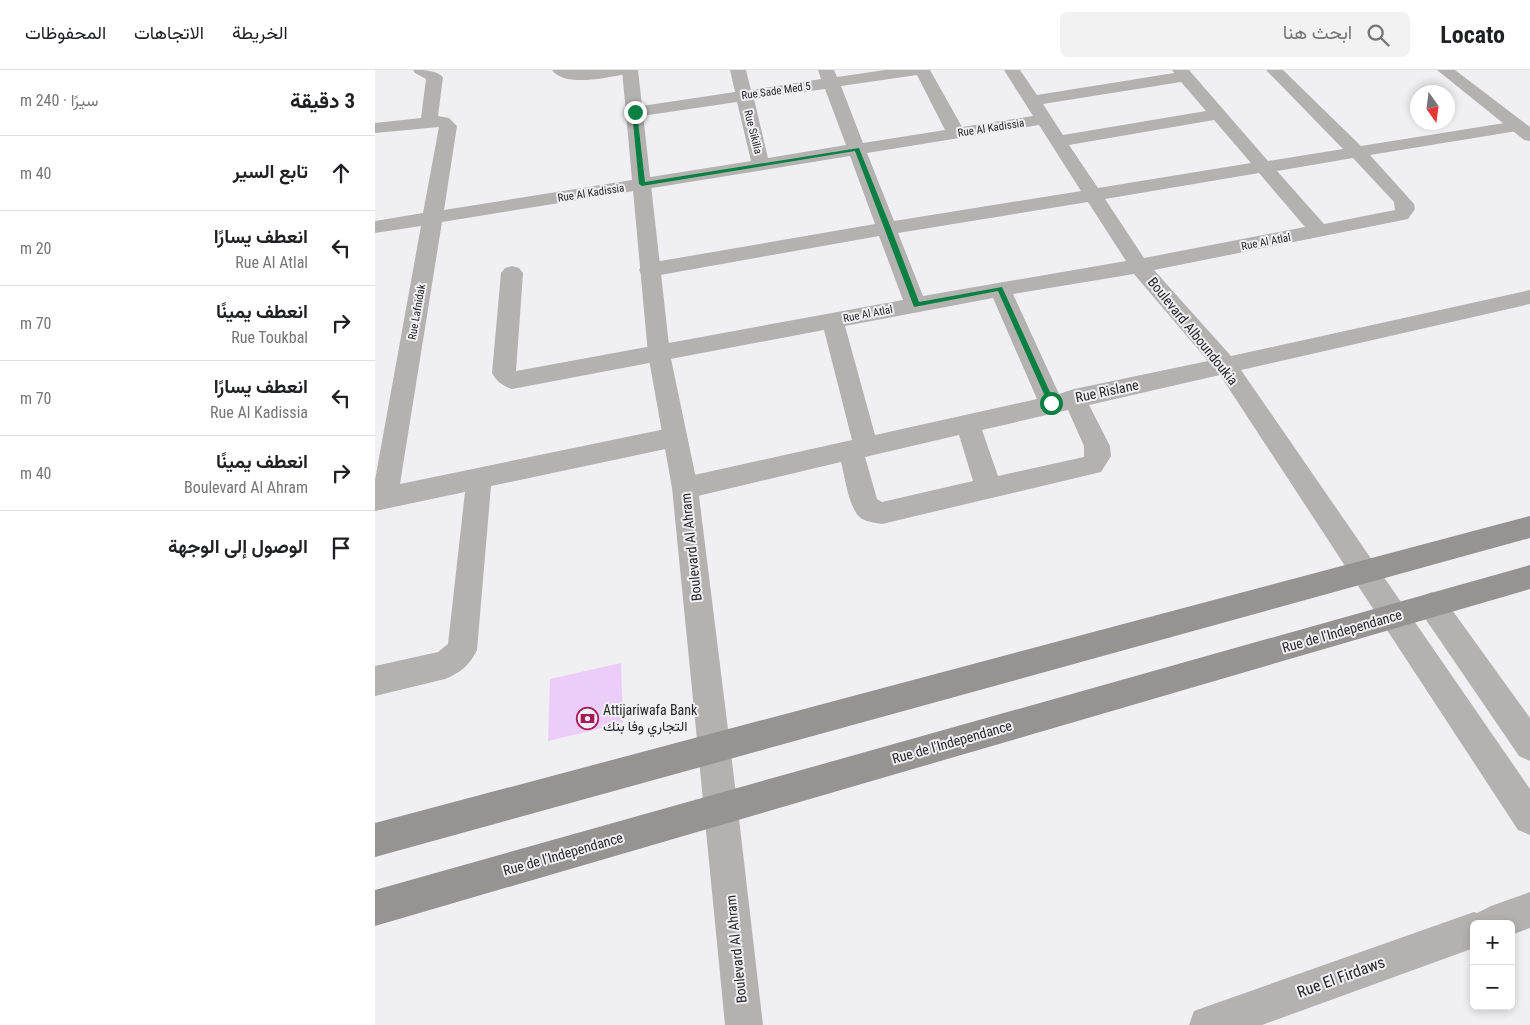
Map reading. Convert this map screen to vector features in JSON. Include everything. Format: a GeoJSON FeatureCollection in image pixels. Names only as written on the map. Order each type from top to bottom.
{"type":"FeatureCollection","features":[{"type":"Feature","properties":{"kind":"main road"},"geometry":{"type":"LineString","coordinates":[[375,840],[1530,527]]}},
{"type":"Feature","properties":{"kind":"main road","name":"Rue de l'Independance"},"geometry":{"type":"LineString","coordinates":[[375,908],[1530,577]]}},
{"type":"Feature","properties":{"kind":"street"},"geometry":{"type":"LineString","coordinates":[[560,70],[574,76],[621,70]]}},
{"type":"Feature","properties":{"kind":"street","name":"Boulevard Al Ahram"},"geometry":{"type":"LineString","coordinates":[[630,70],[659,354],[685,488],[744,1025]]}},
{"type":"Feature","properties":{"kind":"street","name":"Rue Sikilia"},"geometry":{"type":"LineString","coordinates":[[738,70],[761,165]]}},
{"type":"Feature","properties":{"kind":"street"},"geometry":{"type":"LineString","coordinates":[[920,70],[955,134]]}},
{"type":"Feature","properties":{"kind":"street","name":"Rue Sade Med 5"},"geometry":{"type":"LineString","coordinates":[[635,112],[743,96],[829,76],[920,70]]}},
{"type":"Feature","properties":{"kind":"street","name":"Boulevard Alboundoukia"},"geometry":{"type":"LineString","coordinates":[[1012,70],[1139,266],[1226,366],[1530,818]]}},
{"type":"Feature","properties":{"kind":"street"},"geometry":{"type":"LineString","coordinates":[[1274,70],[1358,153]]}},
{"type":"Feature","properties":{"kind":"street"},"geometry":{"type":"LineString","coordinates":[[1445,70],[1526,128]]}},
{"type":"Feature","properties":{"kind":"street"},"geometry":{"type":"LineString","coordinates":[[1464,70],[1526,128]]}},
{"type":"Feature","properties":{"kind":"street","name":"Rue Lafnidak"},"geometry":{"type":"LineString","coordinates":[[380,499],[434,218],[439,124],[435,72]]}},
{"type":"Feature","properties":{"kind":"street"},"geometry":{"type":"LineString","coordinates":[[1182,73],[1320,232]]}},
{"type":"Feature","properties":{"kind":"street","name":"Rue Al Kadissia"},"geometry":{"type":"LineString","coordinates":[[375,227],[955,134],[1038,110],[1182,73]]}},
{"type":"Feature","properties":{"kind":"street"},"geometry":{"type":"LineString","coordinates":[[829,76],[916,305]]}},
{"type":"Feature","properties":{"kind":"street"},"geometry":{"type":"LineString","coordinates":[[1059,142],[1218,114]]}},
{"type":"Feature","properties":{"kind":"street"},"geometry":{"type":"LineString","coordinates":[[375,128],[439,124]]}},
{"type":"Feature","properties":{"kind":"street"},"geometry":{"type":"LineString","coordinates":[[649,270],[888,228],[1526,128]]}},
{"type":"Feature","properties":{"kind":"street","name":"Rue Al Atlal"},"geometry":{"type":"LineString","coordinates":[[511,273],[503,373],[512,380],[1000,289],[1139,266],[1401,215],[1405,210],[1405,205],[1401,199],[1358,153]]}},
{"type":"Feature","properties":{"kind":"street"},"geometry":{"type":"LineString","coordinates":[[833,321],[858,448],[865,504],[871,511],[882,513],[1092,465],[1098,456],[1097,446],[1063,401],[1000,289]]}},
{"type":"Feature","properties":{"kind":"street","name":"Rue Rislane"},"geometry":{"type":"LineString","coordinates":[[685,488],[1063,401],[1530,297]]}},
{"type":"Feature","properties":{"kind":"street"},"geometry":{"type":"LineString","coordinates":[[967,423],[989,489]]}},
{"type":"Feature","properties":{"kind":"street"},"geometry":{"type":"LineString","coordinates":[[380,499],[675,437]]}},
{"type":"Feature","properties":{"kind":"street"},"geometry":{"type":"LineString","coordinates":[[375,681],[445,664],[458,656],[462,650],[479,478]]}},
{"type":"Feature","properties":{"kind":"street"},"geometry":{"type":"LineString","coordinates":[[1432,605],[1530,745]]}},
{"type":"Feature","properties":{"kind":"street"},"geometry":{"type":"LineString","coordinates":[[1502,920],[1530,910]]}},
{"type":"Feature","properties":{"kind":"street","name":"Rue El Firdaws"},"geometry":{"type":"LineString","coordinates":[[1218,1023],[1470,931]]}},
{"type":"Feature","properties":{"kind":"building"},"geometry":{"type":"Polygon","coordinates":[[[621,663],[623,723],[548,741],[550,679],[621,663]]]}},
{"type":"Feature","properties":{"kind":"place","name":"Attijariwafa Bank التجاري وفا بنك"},"geometry":{"type":"Point","coordinates":[587,718]}},
{"type":"Feature","properties":{"kind":"route"},"geometry":{"type":"LineString","coordinates":[[635,112],[642,184],[857,150],[916,305],[1000,289],[1051,403]]}}]}
